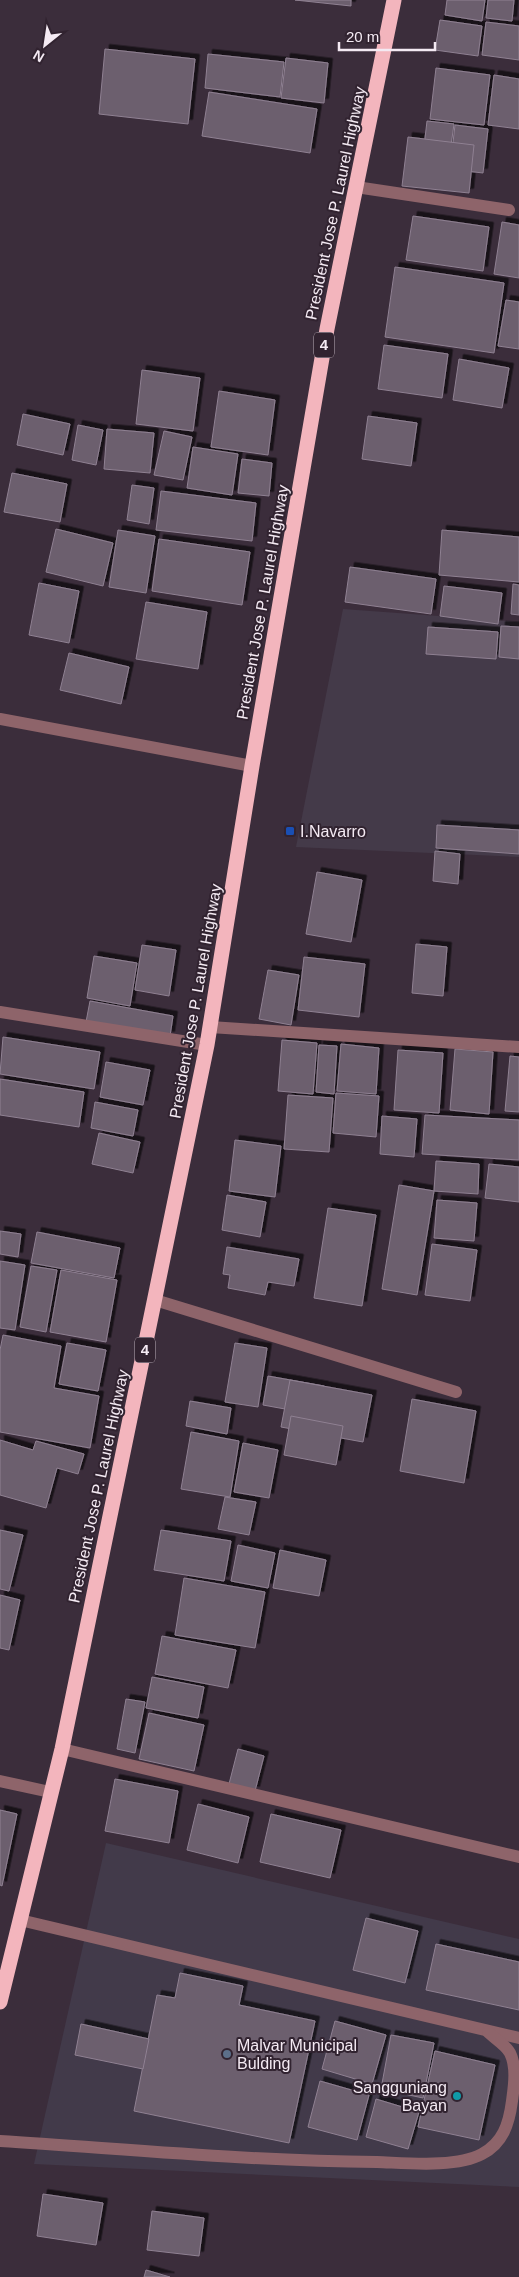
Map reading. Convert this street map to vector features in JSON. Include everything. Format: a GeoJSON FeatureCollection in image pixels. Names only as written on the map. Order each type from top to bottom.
{"type":"FeatureCollection","features":[{"type":"Feature","properties":{"kind":"highway","name":"President Jose P. Laurel Highway"},"geometry":{"type":"LineString","coordinates":[[0,2002],[62,1749],[207,1045],[252,766],[327,329],[394,0]]}},
{"type":"Feature","properties":{"kind":"street"},"geometry":{"type":"LineString","coordinates":[[356,187],[509,210]]}},
{"type":"Feature","properties":{"kind":"street"},"geometry":{"type":"LineString","coordinates":[[0,719],[252,766]]}},
{"type":"Feature","properties":{"kind":"street"},"geometry":{"type":"LineString","coordinates":[[0,1012],[207,1045]]}},
{"type":"Feature","properties":{"kind":"street"},"geometry":{"type":"LineString","coordinates":[[210,1027],[519,1047]]}},
{"type":"Feature","properties":{"kind":"street"},"geometry":{"type":"LineString","coordinates":[[155,1300],[456,1392]]}},
{"type":"Feature","properties":{"kind":"street"},"geometry":{"type":"LineString","coordinates":[[62,1749],[519,1857]]}},
{"type":"Feature","properties":{"kind":"street"},"geometry":{"type":"LineString","coordinates":[[0,1782],[50,1792]]}},
{"type":"Feature","properties":{"kind":"street"},"geometry":{"type":"LineString","coordinates":[[20,1920],[519,2038]]}},
{"type":"Feature","properties":{"kind":"street"},"geometry":{"type":"LineString","coordinates":[[0,2141],[312,2161],[428,2163],[465,2160],[480,2156],[494,2147],[504,2134],[511,2109],[514,2071],[510,2052],[488,2032]]}},
{"type":"Feature","properties":{"kind":"shaded area"},"geometry":{"type":"Polygon","coordinates":[[[343,609],[519,622],[519,857],[296,847],[343,609]]]}},
{"type":"Feature","properties":{"kind":"shaded area"},"geometry":{"type":"Polygon","coordinates":[[[106,1843],[519,1939],[519,2187],[34,2164],[106,1843]]]}},
{"type":"Feature","properties":{"kind":"building"},"geometry":{"type":"Polygon","coordinates":[[[295,0],[351,0],[351,6],[295,0]]]}},
{"type":"Feature","properties":{"kind":"building"},"geometry":{"type":"Polygon","coordinates":[[[447,0],[485,0],[482,21],[445,15],[447,0]]]}},
{"type":"Feature","properties":{"kind":"building"},"geometry":{"type":"Polygon","coordinates":[[[488,0],[514,0],[512,21],[486,18],[488,0]]]}},
{"type":"Feature","properties":{"kind":"building"},"geometry":{"type":"Polygon","coordinates":[[[440,20],[482,26],[478,56],[435,50],[440,20]]]}},
{"type":"Feature","properties":{"kind":"building"},"geometry":{"type":"Polygon","coordinates":[[[486,22],[519,26],[519,60],[482,55],[486,22]]]}},
{"type":"Feature","properties":{"kind":"building"},"geometry":{"type":"Polygon","coordinates":[[[105,49],[195,59],[188,124],[99,114],[105,49]]]}},
{"type":"Feature","properties":{"kind":"building"},"geometry":{"type":"Polygon","coordinates":[[[208,54],[284,62],[280,97],[205,88],[208,54]]]}},
{"type":"Feature","properties":{"kind":"building"},"geometry":{"type":"Polygon","coordinates":[[[286,58],[328,63],[324,103],[281,98],[286,58]]]}},
{"type":"Feature","properties":{"kind":"building"},"geometry":{"type":"Polygon","coordinates":[[[436,68],[490,75],[484,125],[430,119],[436,68]]]}},
{"type":"Feature","properties":{"kind":"building"},"geometry":{"type":"Polygon","coordinates":[[[494,75],[519,79],[519,129],[488,125],[494,75]]]}},
{"type":"Feature","properties":{"kind":"building"},"geometry":{"type":"Polygon","coordinates":[[[209,92],[317,109],[310,153],[202,136],[209,92]]]}},
{"type":"Feature","properties":{"kind":"building"},"geometry":{"type":"Polygon","coordinates":[[[427,121],[454,124],[448,167],[422,164],[427,121]]]}},
{"type":"Feature","properties":{"kind":"building"},"geometry":{"type":"Polygon","coordinates":[[[455,125],[488,129],[483,173],[450,169],[455,125]]]}},
{"type":"Feature","properties":{"kind":"building"},"geometry":{"type":"Polygon","coordinates":[[[408,137],[474,145],[469,193],[402,186],[408,137]]]}},
{"type":"Feature","properties":{"kind":"building"},"geometry":{"type":"Polygon","coordinates":[[[413,216],[489,227],[483,271],[406,260],[413,216]]]}},
{"type":"Feature","properties":{"kind":"building"},"geometry":{"type":"Polygon","coordinates":[[[502,222],[519,225],[519,278],[494,274],[502,222]]]}},
{"type":"Feature","properties":{"kind":"building"},"geometry":{"type":"Polygon","coordinates":[[[395,267],[504,283],[494,353],[385,337],[395,267]]]}},
{"type":"Feature","properties":{"kind":"building"},"geometry":{"type":"Polygon","coordinates":[[[506,300],[519,302],[519,349],[498,346],[506,300]]]}},
{"type":"Feature","properties":{"kind":"building"},"geometry":{"type":"Polygon","coordinates":[[[384,345],[448,354],[442,398],[378,389],[384,345]]]}},
{"type":"Feature","properties":{"kind":"building"},"geometry":{"type":"Polygon","coordinates":[[[459,359],[509,368],[502,408],[453,400],[459,359]]]}},
{"type":"Feature","properties":{"kind":"building"},"geometry":{"type":"Polygon","coordinates":[[[142,370],[200,378],[193,431],[136,424],[142,370]]]}},
{"type":"Feature","properties":{"kind":"building"},"geometry":{"type":"Polygon","coordinates":[[[219,391],[275,400],[268,455],[211,447],[219,391]]]}},
{"type":"Feature","properties":{"kind":"building"},"geometry":{"type":"Polygon","coordinates":[[[23,414],[70,424],[63,455],[17,445],[23,414]]]}},
{"type":"Feature","properties":{"kind":"building"},"geometry":{"type":"Polygon","coordinates":[[[368,416],[417,423],[411,466],[362,459],[368,416]]]}},
{"type":"Feature","properties":{"kind":"building"},"geometry":{"type":"Polygon","coordinates":[[[78,425],[103,430],[96,465],[72,460],[78,425]]]}},
{"type":"Feature","properties":{"kind":"building"},"geometry":{"type":"Polygon","coordinates":[[[107,429],[154,433],[150,473],[104,469],[107,429]]]}},
{"type":"Feature","properties":{"kind":"building"},"geometry":{"type":"Polygon","coordinates":[[[164,431],[192,437],[183,480],[154,475],[164,431]]]}},
{"type":"Feature","properties":{"kind":"building"},"geometry":{"type":"Polygon","coordinates":[[[193,447],[238,454],[232,495],[187,488],[193,447]]]}},
{"type":"Feature","properties":{"kind":"building"},"geometry":{"type":"Polygon","coordinates":[[[242,459],[272,463],[269,496],[238,493],[242,459]]]}},
{"type":"Feature","properties":{"kind":"building"},"geometry":{"type":"Polygon","coordinates":[[[12,473],[67,484],[60,522],[4,512],[12,473]]]}},
{"type":"Feature","properties":{"kind":"building"},"geometry":{"type":"Polygon","coordinates":[[[132,485],[154,488],[149,524],[127,520],[132,485]]]}},
{"type":"Feature","properties":{"kind":"building"},"geometry":{"type":"Polygon","coordinates":[[[161,491],[256,503],[252,541],[156,530],[161,491]]]}},
{"type":"Feature","properties":{"kind":"building"},"geometry":{"type":"Polygon","coordinates":[[[56,529],[113,543],[103,586],[46,572],[56,529]]]}},
{"type":"Feature","properties":{"kind":"building"},"geometry":{"type":"Polygon","coordinates":[[[118,530],[155,536],[146,593],[109,587],[118,530]]]}},
{"type":"Feature","properties":{"kind":"building"},"geometry":{"type":"Polygon","coordinates":[[[442,530],[519,537],[519,582],[439,575],[442,530]]]}},
{"type":"Feature","properties":{"kind":"building"},"geometry":{"type":"Polygon","coordinates":[[[159,539],[250,552],[242,605],[152,591],[159,539]]]}},
{"type":"Feature","properties":{"kind":"building"},"geometry":{"type":"Polygon","coordinates":[[[350,567],[436,579],[431,614],[345,602],[350,567]]]}},
{"type":"Feature","properties":{"kind":"building"},"geometry":{"type":"Polygon","coordinates":[[[39,583],[79,591],[69,643],[29,635],[39,583]]]}},
{"type":"Feature","properties":{"kind":"building"},"geometry":{"type":"Polygon","coordinates":[[[513,584],[519,585],[519,615],[511,614],[513,584]]]}},
{"type":"Feature","properties":{"kind":"building"},"geometry":{"type":"Polygon","coordinates":[[[444,586],[502,593],[498,624],[440,616],[444,586]]]}},
{"type":"Feature","properties":{"kind":"building"},"geometry":{"type":"Polygon","coordinates":[[[146,602],[207,612],[198,669],[136,659],[146,602]]]}},
{"type":"Feature","properties":{"kind":"building"},"geometry":{"type":"Polygon","coordinates":[[[501,626],[519,627],[519,659],[499,657],[501,626]]]}},
{"type":"Feature","properties":{"kind":"building"},"geometry":{"type":"Polygon","coordinates":[[[428,627],[498,632],[496,659],[426,654],[428,627]]]}},
{"type":"Feature","properties":{"kind":"building"},"geometry":{"type":"Polygon","coordinates":[[[69,653],[129,667],[121,704],[60,690],[69,653]]]}},
{"type":"Feature","properties":{"kind":"building"},"geometry":{"type":"Polygon","coordinates":[[[437,825],[519,830],[519,854],[436,848],[437,825]]]}},
{"type":"Feature","properties":{"kind":"building"},"geometry":{"type":"Polygon","coordinates":[[[435,851],[460,854],[458,884],[433,881],[435,851]]]}},
{"type":"Feature","properties":{"kind":"building"},"geometry":{"type":"Polygon","coordinates":[[[317,872],[362,880],[351,942],[306,934],[317,872]]]}},
{"type":"Feature","properties":{"kind":"building"},"geometry":{"type":"Polygon","coordinates":[[[416,944],[447,947],[443,996],[412,993],[416,944]]]}},
{"type":"Feature","properties":{"kind":"building"},"geometry":{"type":"Polygon","coordinates":[[[142,945],[176,950],[169,996],[135,990],[142,945]]]}},
{"type":"Feature","properties":{"kind":"building"},"geometry":{"type":"Polygon","coordinates":[[[94,956],[137,963],[130,1006],[87,998],[94,956]]]}},
{"type":"Feature","properties":{"kind":"building"},"geometry":{"type":"Polygon","coordinates":[[[304,957],[365,964],[359,1017],[298,1010],[304,957]]]}},
{"type":"Feature","properties":{"kind":"building"},"geometry":{"type":"Polygon","coordinates":[[[268,970],[299,975],[291,1025],[259,1019],[268,970]]]}},
{"type":"Feature","properties":{"kind":"building"},"geometry":{"type":"Polygon","coordinates":[[[90,1001],[173,1016],[170,1036],[86,1022],[90,1001]]]}},
{"type":"Feature","properties":{"kind":"building"},"geometry":{"type":"Polygon","coordinates":[[[3,1037],[100,1052],[94,1089],[0,1074],[3,1037]]]}},
{"type":"Feature","properties":{"kind":"building"},"geometry":{"type":"Polygon","coordinates":[[[282,1040],[317,1043],[313,1094],[278,1091],[282,1040]]]}},
{"type":"Feature","properties":{"kind":"building"},"geometry":{"type":"Polygon","coordinates":[[[341,1044],[379,1048],[376,1094],[337,1091],[341,1044]]]}},
{"type":"Feature","properties":{"kind":"building"},"geometry":{"type":"Polygon","coordinates":[[[319,1045],[337,1046],[334,1094],[316,1092],[319,1045]]]}},
{"type":"Feature","properties":{"kind":"building"},"geometry":{"type":"Polygon","coordinates":[[[455,1049],[493,1052],[489,1114],[450,1110],[455,1049]]]}},
{"type":"Feature","properties":{"kind":"building"},"geometry":{"type":"Polygon","coordinates":[[[398,1050],[443,1053],[439,1113],[394,1110],[398,1050]]]}},
{"type":"Feature","properties":{"kind":"building"},"geometry":{"type":"Polygon","coordinates":[[[510,1056],[519,1057],[519,1112],[505,1111],[510,1056]]]}},
{"type":"Feature","properties":{"kind":"building"},"geometry":{"type":"Polygon","coordinates":[[[106,1062],[150,1070],[143,1105],[100,1097],[106,1062]]]}},
{"type":"Feature","properties":{"kind":"building"},"geometry":{"type":"Polygon","coordinates":[[[0,1079],[84,1092],[79,1127],[0,1115],[0,1079]]]}},
{"type":"Feature","properties":{"kind":"building"},"geometry":{"type":"Polygon","coordinates":[[[336,1093],[379,1096],[376,1137],[333,1133],[336,1093]]]}},
{"type":"Feature","properties":{"kind":"building"},"geometry":{"type":"Polygon","coordinates":[[[288,1095],[333,1098],[329,1152],[284,1149],[288,1095]]]}},
{"type":"Feature","properties":{"kind":"building"},"geometry":{"type":"Polygon","coordinates":[[[95,1102],[138,1110],[133,1136],[91,1128],[95,1102]]]}},
{"type":"Feature","properties":{"kind":"building"},"geometry":{"type":"Polygon","coordinates":[[[425,1115],[519,1120],[519,1160],[422,1154],[425,1115]]]}},
{"type":"Feature","properties":{"kind":"building"},"geometry":{"type":"Polygon","coordinates":[[[382,1116],[417,1119],[414,1157],[380,1154],[382,1116]]]}},
{"type":"Feature","properties":{"kind":"building"},"geometry":{"type":"Polygon","coordinates":[[[99,1133],[140,1142],[133,1173],[92,1164],[99,1133]]]}},
{"type":"Feature","properties":{"kind":"building"},"geometry":{"type":"Polygon","coordinates":[[[235,1140],[281,1146],[275,1197],[229,1191],[235,1140]]]}},
{"type":"Feature","properties":{"kind":"building"},"geometry":{"type":"Polygon","coordinates":[[[436,1161],[479,1164],[478,1194],[434,1191],[436,1161]]]}},
{"type":"Feature","properties":{"kind":"building"},"geometry":{"type":"Polygon","coordinates":[[[489,1164],[519,1167],[519,1202],[485,1198],[489,1164]]]}},
{"type":"Feature","properties":{"kind":"building"},"geometry":{"type":"Polygon","coordinates":[[[399,1185],[434,1191],[417,1295],[382,1289],[399,1185]]]}},
{"type":"Feature","properties":{"kind":"building"},"geometry":{"type":"Polygon","coordinates":[[[227,1195],[266,1202],[260,1237],[222,1230],[227,1195]]]}},
{"type":"Feature","properties":{"kind":"building"},"geometry":{"type":"Polygon","coordinates":[[[437,1200],[477,1203],[474,1241],[434,1238],[437,1200]]]}},
{"type":"Feature","properties":{"kind":"building"},"geometry":{"type":"Polygon","coordinates":[[[328,1208],[376,1215],[362,1306],[314,1298],[328,1208]]]}},
{"type":"Feature","properties":{"kind":"building"},"geometry":{"type":"Polygon","coordinates":[[[0,1231],[21,1234],[18,1257],[0,1254],[0,1231]]]}},
{"type":"Feature","properties":{"kind":"building"},"geometry":{"type":"Polygon","coordinates":[[[37,1232],[120,1248],[114,1278],[31,1263],[37,1232]]]}},
{"type":"Feature","properties":{"kind":"building"},"geometry":{"type":"Polygon","coordinates":[[[432,1244],[477,1250],[470,1301],[425,1295],[432,1244]]]}},
{"type":"Feature","properties":{"kind":"building"},"geometry":{"type":"Polygon","coordinates":[[[227,1247],[299,1259],[294,1286],[268,1282],[265,1295],[228,1288],[230,1275],[223,1274],[227,1247]]]}},
{"type":"Feature","properties":{"kind":"building"},"geometry":{"type":"Polygon","coordinates":[[[0,1261],[25,1265],[15,1330],[0,1328],[0,1261]]]}},
{"type":"Feature","properties":{"kind":"building"},"geometry":{"type":"Polygon","coordinates":[[[31,1266],[57,1270],[46,1332],[20,1327],[31,1266]]]}},
{"type":"Feature","properties":{"kind":"building"},"geometry":{"type":"Polygon","coordinates":[[[61,1270],[117,1280],[106,1342],[50,1332],[61,1270]]]}},
{"type":"Feature","properties":{"kind":"building"},"geometry":{"type":"Polygon","coordinates":[[[3,1335],[61,1346],[54,1388],[99,1396],[90,1448],[0,1432],[0,1350],[3,1335]]]}},
{"type":"Feature","properties":{"kind":"building"},"geometry":{"type":"Polygon","coordinates":[[[67,1343],[106,1350],[98,1391],[59,1384],[67,1343]]]}},
{"type":"Feature","properties":{"kind":"building"},"geometry":{"type":"Polygon","coordinates":[[[235,1343],[267,1348],[258,1407],[225,1402],[235,1343]]]}},
{"type":"Feature","properties":{"kind":"building"},"geometry":{"type":"Polygon","coordinates":[[[268,1376],[324,1386],[318,1415],[263,1405],[268,1376]]]}},
{"type":"Feature","properties":{"kind":"building"},"geometry":{"type":"Polygon","coordinates":[[[290,1380],[372,1395],[363,1442],[281,1427],[290,1380]]]}},
{"type":"Feature","properties":{"kind":"building"},"geometry":{"type":"Polygon","coordinates":[[[412,1399],[476,1411],[464,1483],[400,1471],[412,1399]]]}},
{"type":"Feature","properties":{"kind":"building"},"geometry":{"type":"Polygon","coordinates":[[[190,1401],[231,1408],[227,1434],[186,1426],[190,1401]]]}},
{"type":"Feature","properties":{"kind":"building"},"geometry":{"type":"Polygon","coordinates":[[[291,1416],[343,1426],[336,1465],[284,1455],[291,1416]]]}},
{"type":"Feature","properties":{"kind":"building"},"geometry":{"type":"Polygon","coordinates":[[[191,1432],[239,1441],[230,1497],[181,1489],[191,1432]]]}},
{"type":"Feature","properties":{"kind":"building"},"geometry":{"type":"Polygon","coordinates":[[[0,1440],[33,1450],[36,1441],[84,1454],[78,1474],[57,1468],[46,1508],[0,1495],[0,1440]]]}},
{"type":"Feature","properties":{"kind":"building"},"geometry":{"type":"Polygon","coordinates":[[[243,1443],[278,1450],[269,1498],[234,1492],[243,1443]]]}},
{"type":"Feature","properties":{"kind":"building"},"geometry":{"type":"Polygon","coordinates":[[[225,1497],[256,1502],[249,1535],[218,1529],[225,1497]]]}},
{"type":"Feature","properties":{"kind":"building"},"geometry":{"type":"Polygon","coordinates":[[[0,1530],[23,1535],[9,1591],[0,1589],[0,1530]]]}},
{"type":"Feature","properties":{"kind":"building"},"geometry":{"type":"Polygon","coordinates":[[[161,1530],[231,1541],[224,1581],[154,1570],[161,1530]]]}},
{"type":"Feature","properties":{"kind":"building"},"geometry":{"type":"Polygon","coordinates":[[[238,1545],[275,1553],[268,1588],[231,1581],[238,1545]]]}},
{"type":"Feature","properties":{"kind":"building"},"geometry":{"type":"Polygon","coordinates":[[[280,1550],[326,1560],[319,1596],[273,1588],[280,1550]]]}},
{"type":"Feature","properties":{"kind":"building"},"geometry":{"type":"Polygon","coordinates":[[[184,1578],[265,1592],[255,1648],[175,1635],[184,1578]]]}},
{"type":"Feature","properties":{"kind":"building"},"geometry":{"type":"Polygon","coordinates":[[[0,1595],[20,1600],[9,1650],[0,1648],[0,1595]]]}},
{"type":"Feature","properties":{"kind":"building"},"geometry":{"type":"Polygon","coordinates":[[[162,1636],[236,1650],[228,1688],[155,1674],[162,1636]]]}},
{"type":"Feature","properties":{"kind":"building"},"geometry":{"type":"Polygon","coordinates":[[[152,1677],[204,1687],[198,1718],[146,1708],[152,1677]]]}},
{"type":"Feature","properties":{"kind":"building"},"geometry":{"type":"Polygon","coordinates":[[[126,1699],[145,1702],[135,1753],[117,1749],[126,1699]]]}},
{"type":"Feature","properties":{"kind":"building"},"geometry":{"type":"Polygon","coordinates":[[[149,1713],[204,1725],[194,1771],[139,1759],[149,1713]]]}},
{"type":"Feature","properties":{"kind":"building"},"geometry":{"type":"Polygon","coordinates":[[[238,1749],[264,1756],[255,1791],[229,1784],[238,1749]]]}},
{"type":"Feature","properties":{"kind":"building"},"geometry":{"type":"Polygon","coordinates":[[[115,1779],[178,1791],[169,1843],[105,1831],[115,1779]]]}},
{"type":"Feature","properties":{"kind":"building"},"geometry":{"type":"Polygon","coordinates":[[[198,1804],[249,1817],[238,1863],[187,1850],[198,1804]]]}},
{"type":"Feature","properties":{"kind":"building"},"geometry":{"type":"Polygon","coordinates":[[[0,1810],[17,1814],[2,1886],[0,1885],[0,1810]]]}},
{"type":"Feature","properties":{"kind":"building"},"geometry":{"type":"Polygon","coordinates":[[[271,1814],[341,1830],[330,1878],[260,1862],[271,1814]]]}},
{"type":"Feature","properties":{"kind":"building"},"geometry":{"type":"Polygon","coordinates":[[[366,1918],[418,1931],[405,1983],[353,1970],[366,1918]]]}},
{"type":"Feature","properties":{"kind":"building"},"geometry":{"type":"Polygon","coordinates":[[[436,1944],[519,1962],[519,2010],[426,1990],[436,1944]]]}},
{"type":"Feature","properties":{"kind":"building","name":"Malvar Municipal Bulding"},"geometry":{"type":"Polygon","coordinates":[[[180,1973],[243,1986],[239,2005],[315,2021],[289,2143],[134,2111],[157,1995],[175,1998],[180,1973]]]}},
{"type":"Feature","properties":{"kind":"building"},"geometry":{"type":"Polygon","coordinates":[[[335,2021],[386,2035],[372,2084],[322,2069],[335,2021]]]}},
{"type":"Feature","properties":{"kind":"building"},"geometry":{"type":"Polygon","coordinates":[[[81,2024],[149,2039],[143,2069],[75,2055],[81,2024]]]}},
{"type":"Feature","properties":{"kind":"building"},"geometry":{"type":"Polygon","coordinates":[[[391,2035],[434,2043],[423,2098],[381,2089],[391,2035]]]}},
{"type":"Feature","properties":{"kind":"building","name":"Sangguniang Bayan"},"geometry":{"type":"Polygon","coordinates":[[[435,2051],[495,2065],[479,2140],[418,2127],[435,2051]]]}},
{"type":"Feature","properties":{"kind":"building"},"geometry":{"type":"Polygon","coordinates":[[[320,2081],[369,2095],[357,2140],[308,2127],[320,2081]]]}},
{"type":"Feature","properties":{"kind":"building"},"geometry":{"type":"Polygon","coordinates":[[[376,2099],[419,2112],[408,2149],[366,2137],[376,2099]]]}},
{"type":"Feature","properties":{"kind":"building"},"geometry":{"type":"Polygon","coordinates":[[[43,2194],[103,2203],[96,2245],[37,2236],[43,2194]]]}},
{"type":"Feature","properties":{"kind":"building"},"geometry":{"type":"Polygon","coordinates":[[[152,2211],[204,2218],[199,2256],[147,2250],[152,2211]]]}},
{"type":"Feature","properties":{"kind":"building"},"geometry":{"type":"Polygon","coordinates":[[[146,2270],[170,2277],[144,2277],[146,2270]]]}},
{"type":"Feature","properties":{"kind":"place","name":"I.Navarro"},"geometry":{"type":"Point","coordinates":[290,831]}},
{"type":"Feature","properties":{"kind":"place","name":"Malvar Municipal Bulding"},"geometry":{"type":"Point","coordinates":[227,2054]}},
{"type":"Feature","properties":{"kind":"place","name":"Sangguniang Bayan"},"geometry":{"type":"Point","coordinates":[457,2096]}}]}
